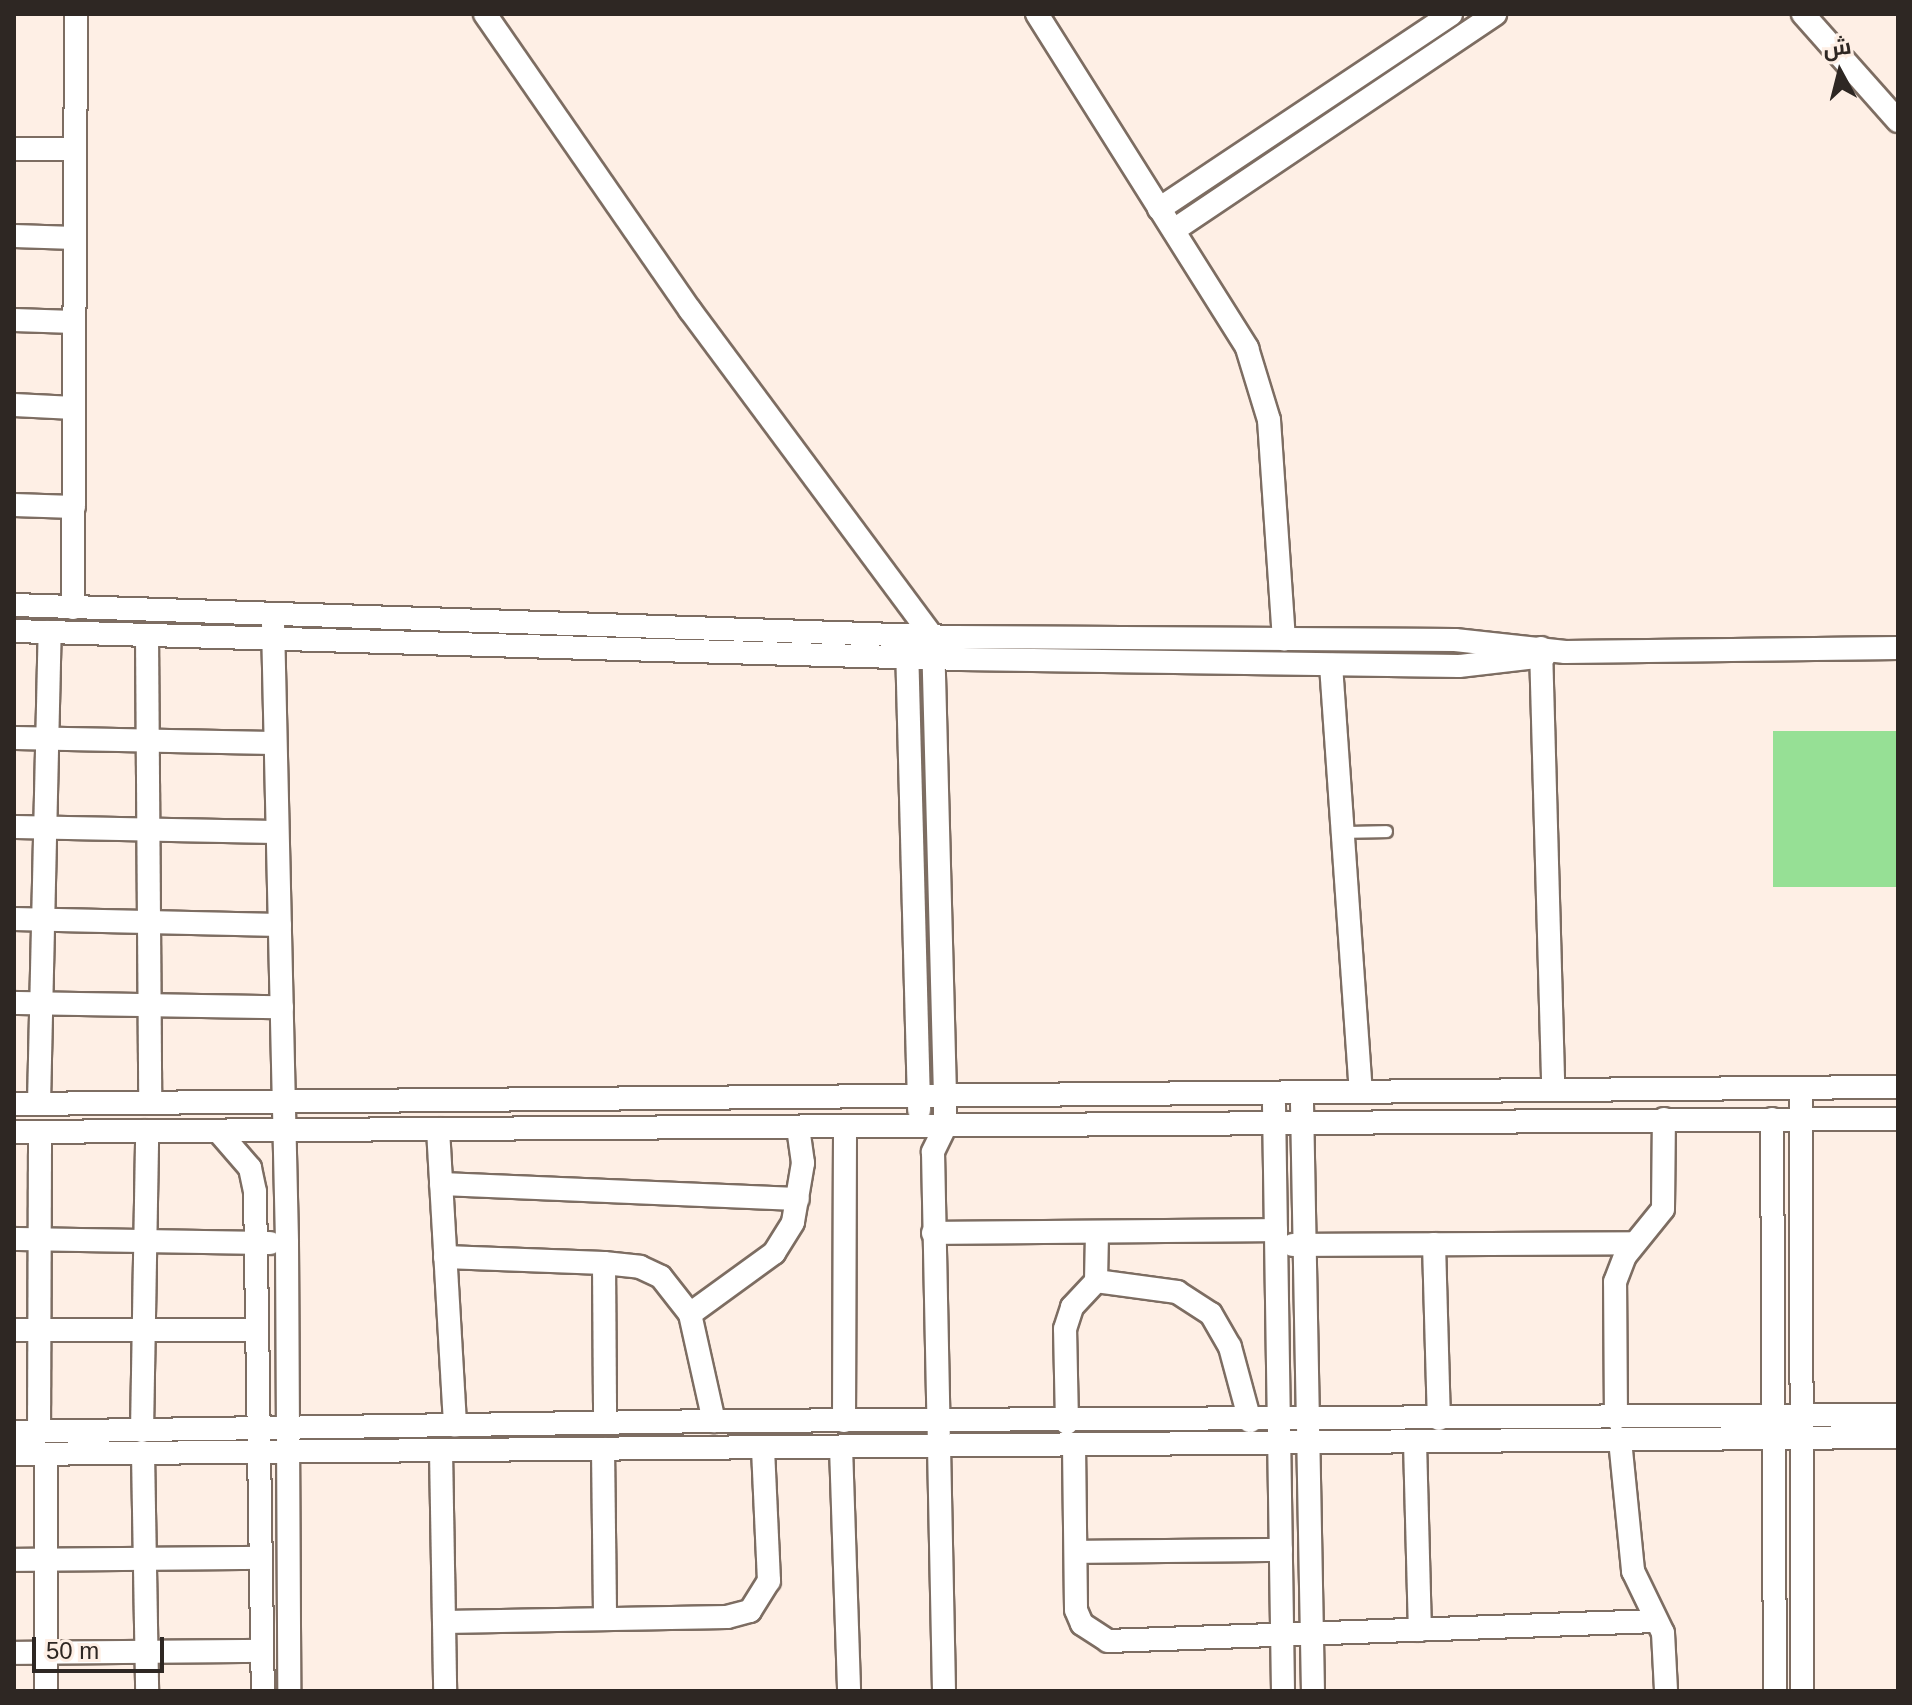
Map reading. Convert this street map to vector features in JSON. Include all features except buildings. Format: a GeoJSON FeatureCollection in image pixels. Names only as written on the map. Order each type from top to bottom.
{"type":"FeatureCollection","features":[{"type":"Feature","properties":{"kind":"street"},"geometry":{"type":"LineString","coordinates":[[73,608],[76,14]]}},
{"type":"Feature","properties":{"kind":"street"},"geometry":{"type":"LineString","coordinates":[[485,14],[910,636],[919,1126],[933,1152]]}},
{"type":"Feature","properties":{"kind":"street"},"geometry":{"type":"LineString","coordinates":[[1037,14],[1247,348],[1260,382],[1269,420],[1284,639]]}},
{"type":"Feature","properties":{"kind":"street"},"geometry":{"type":"LineString","coordinates":[[1159,209],[1451,14]]}},
{"type":"Feature","properties":{"kind":"street"},"geometry":{"type":"LineString","coordinates":[[1174,230],[1495,14]]}},
{"type":"Feature","properties":{"kind":"street"},"geometry":{"type":"LineString","coordinates":[[1803,14],[1898,121]]}},
{"type":"Feature","properties":{"kind":"street"},"geometry":{"type":"LineString","coordinates":[[1339,89],[1353,110]]}},
{"type":"Feature","properties":{"kind":"street"},"geometry":{"type":"LineString","coordinates":[[14,149],[75,149]]}},
{"type":"Feature","properties":{"kind":"street"},"geometry":{"type":"LineString","coordinates":[[14,236],[75,238]]}},
{"type":"Feature","properties":{"kind":"street"},"geometry":{"type":"LineString","coordinates":[[14,320],[74,322]]}},
{"type":"Feature","properties":{"kind":"street"},"geometry":{"type":"LineString","coordinates":[[14,405],[74,408]]}},
{"type":"Feature","properties":{"kind":"street"},"geometry":{"type":"LineString","coordinates":[[14,505],[74,507]]}},
{"type":"Feature","properties":{"kind":"street"},"geometry":{"type":"LineString","coordinates":[[14,605],[910,636],[935,648],[1331,665],[1459,666],[1542,652]]}},
{"type":"Feature","properties":{"kind":"street"},"geometry":{"type":"LineString","coordinates":[[273,615],[287,1243],[289,1691]]}},
{"type":"Feature","properties":{"kind":"street"},"geometry":{"type":"LineString","coordinates":[[14,631],[273,638],[910,636]]}},
{"type":"Feature","properties":{"kind":"street"},"geometry":{"type":"LineString","coordinates":[[39,1103],[50,632]]}},
{"type":"Feature","properties":{"kind":"street"},"geometry":{"type":"LineString","coordinates":[[147,635],[150,1102]]}},
{"type":"Feature","properties":{"kind":"street"},"geometry":{"type":"LineString","coordinates":[[935,648],[1284,639],[1455,640],[1542,652],[1898,648]]}},
{"type":"Feature","properties":{"kind":"street"},"geometry":{"type":"LineString","coordinates":[[935,648],[945,1127],[933,1152],[933,1233],[944,1691]]}},
{"type":"Feature","properties":{"kind":"street"},"geometry":{"type":"LineString","coordinates":[[1542,652],[1553,1087]]}},
{"type":"Feature","properties":{"kind":"street"},"geometry":{"type":"LineString","coordinates":[[1331,665],[1361,1090]]}},
{"type":"Feature","properties":{"kind":"street"},"geometry":{"type":"LineString","coordinates":[[14,738],[275,743]]}},
{"type":"Feature","properties":{"kind":"street"},"geometry":{"type":"LineString","coordinates":[[14,827],[277,832]]}},
{"type":"Feature","properties":{"kind":"street"},"geometry":{"type":"LineString","coordinates":[[14,919],[280,925]]}},
{"type":"Feature","properties":{"kind":"street"},"geometry":{"type":"LineString","coordinates":[[14,1003],[282,1007]]}},
{"type":"Feature","properties":{"kind":"street"},"geometry":{"type":"LineString","coordinates":[[14,1104],[1553,1087],[1898,1087]]}},
{"type":"Feature","properties":{"kind":"street"},"geometry":{"type":"LineString","coordinates":[[1801,1088],[1802,1691]]}},
{"type":"Feature","properties":{"kind":"street"},"geometry":{"type":"LineString","coordinates":[[1274,1092],[1283,1691]]}},
{"type":"Feature","properties":{"kind":"street"},"geometry":{"type":"LineString","coordinates":[[1302,1092],[1313,1691]]}},
{"type":"Feature","properties":{"kind":"street"},"geometry":{"type":"LineString","coordinates":[[14,1132],[945,1127],[1303,1119],[1898,1119]]}},
{"type":"Feature","properties":{"kind":"street"},"geometry":{"type":"LineString","coordinates":[[1664,1119],[1663,1209],[1634,1243],[1615,1282],[1618,1429],[1633,1571],[1663,1633],[1666,1691]]}},
{"type":"Feature","properties":{"kind":"street"},"geometry":{"type":"LineString","coordinates":[[1772,1119],[1775,1691]]}},
{"type":"Feature","properties":{"kind":"street"},"geometry":{"type":"LineString","coordinates":[[690,1314],[774,1253],[793,1222],[798,1199],[798,1127]]}},
{"type":"Feature","properties":{"kind":"street"},"geometry":{"type":"LineString","coordinates":[[844,1421],[845,1127]]}},
{"type":"Feature","properties":{"kind":"street"},"geometry":{"type":"LineString","coordinates":[[438,1129],[455,1426]]}},
{"type":"Feature","properties":{"kind":"street"},"geometry":{"type":"LineString","coordinates":[[147,1131],[142,1442],[147,1691]]}},
{"type":"Feature","properties":{"kind":"street"},"geometry":{"type":"LineString","coordinates":[[218,1131],[250,1168],[256,1242],[263,1691]]}},
{"type":"Feature","properties":{"kind":"street"},"geometry":{"type":"LineString","coordinates":[[39,1432],[40,1132]]}},
{"type":"Feature","properties":{"kind":"street"},"geometry":{"type":"LineString","coordinates":[[441,1184],[798,1199]]}},
{"type":"Feature","properties":{"kind":"street"},"geometry":{"type":"LineString","coordinates":[[933,1233],[1097,1232],[1276,1238],[1305,1245],[1634,1243]]}},
{"type":"Feature","properties":{"kind":"street"},"geometry":{"type":"LineString","coordinates":[[1067,1423],[1067,1317],[1096,1281],[1097,1232]]}},
{"type":"Feature","properties":{"kind":"street"},"geometry":{"type":"LineString","coordinates":[[14,1239],[287,1243]]}},
{"type":"Feature","properties":{"kind":"street"},"geometry":{"type":"LineString","coordinates":[[1434,1244],[1439,1419]]}},
{"type":"Feature","properties":{"kind":"street"},"geometry":{"type":"LineString","coordinates":[[445,1257],[604,1263],[640,1267],[661,1277],[690,1314],[714,1421]]}},
{"type":"Feature","properties":{"kind":"street"},"geometry":{"type":"LineString","coordinates":[[604,1263],[605,1423]]}},
{"type":"Feature","properties":{"kind":"street"},"geometry":{"type":"LineString","coordinates":[[1096,1281],[1177,1292],[1211,1314],[1230,1347],[1250,1421]]}},
{"type":"Feature","properties":{"kind":"street"},"geometry":{"type":"LineString","coordinates":[[14,1330],[257,1330]]}},
{"type":"Feature","properties":{"kind":"street"},"geometry":{"type":"LineString","coordinates":[[14,1432],[142,1442],[288,1441],[441,1451],[1074,1445],[1279,1432],[1415,1442],[1618,1429],[1801,1427],[1898,1415]]}},
{"type":"Feature","properties":{"kind":"street"},"geometry":{"type":"LineString","coordinates":[[1308,1432],[1439,1419],[1618,1429]]}},
{"type":"Feature","properties":{"kind":"street"},"geometry":{"type":"LineString","coordinates":[[288,1441],[455,1426],[714,1421],[1250,1421],[1279,1432]]}},
{"type":"Feature","properties":{"kind":"street"},"geometry":{"type":"LineString","coordinates":[[1801,1427],[1898,1437]]}},
{"type":"Feature","properties":{"kind":"street"},"geometry":{"type":"LineString","coordinates":[[14,1454],[46,1454],[142,1442]]}},
{"type":"Feature","properties":{"kind":"street"},"geometry":{"type":"LineString","coordinates":[[1415,1442],[1420,1630]]}},
{"type":"Feature","properties":{"kind":"street"},"geometry":{"type":"LineString","coordinates":[[1074,1445],[1076,1610],[1082,1624],[1108,1641],[1656,1621]]}},
{"type":"Feature","properties":{"kind":"street"},"geometry":{"type":"LineString","coordinates":[[444,1622],[739,1616],[759,1603],[769,1581],[763,1447]]}},
{"type":"Feature","properties":{"kind":"street"},"geometry":{"type":"LineString","coordinates":[[841,1447],[849,1691]]}},
{"type":"Feature","properties":{"kind":"street"},"geometry":{"type":"LineString","coordinates":[[603,1449],[605,1619]]}},
{"type":"Feature","properties":{"kind":"street"},"geometry":{"type":"LineString","coordinates":[[441,1451],[445,1691]]}},
{"type":"Feature","properties":{"kind":"street"},"geometry":{"type":"LineString","coordinates":[[46,1454],[46,1691]]}},
{"type":"Feature","properties":{"kind":"street"},"geometry":{"type":"LineString","coordinates":[[1076,1552],[1281,1550]]}},
{"type":"Feature","properties":{"kind":"street"},"geometry":{"type":"LineString","coordinates":[[14,1560],[261,1558]]}},
{"type":"Feature","properties":{"kind":"street"},"geometry":{"type":"LineString","coordinates":[[14,1653],[262,1651]]}},
{"type":"Feature","properties":{"kind":"lane"},"geometry":{"type":"LineString","coordinates":[[1342,832],[1386,831]]}},
{"type":"Feature","properties":{"kind":"green space"},"geometry":{"type":"Polygon","coordinates":[[[1773,731],[1898,731],[1898,887],[1773,887],[1773,731]]]}}]}
